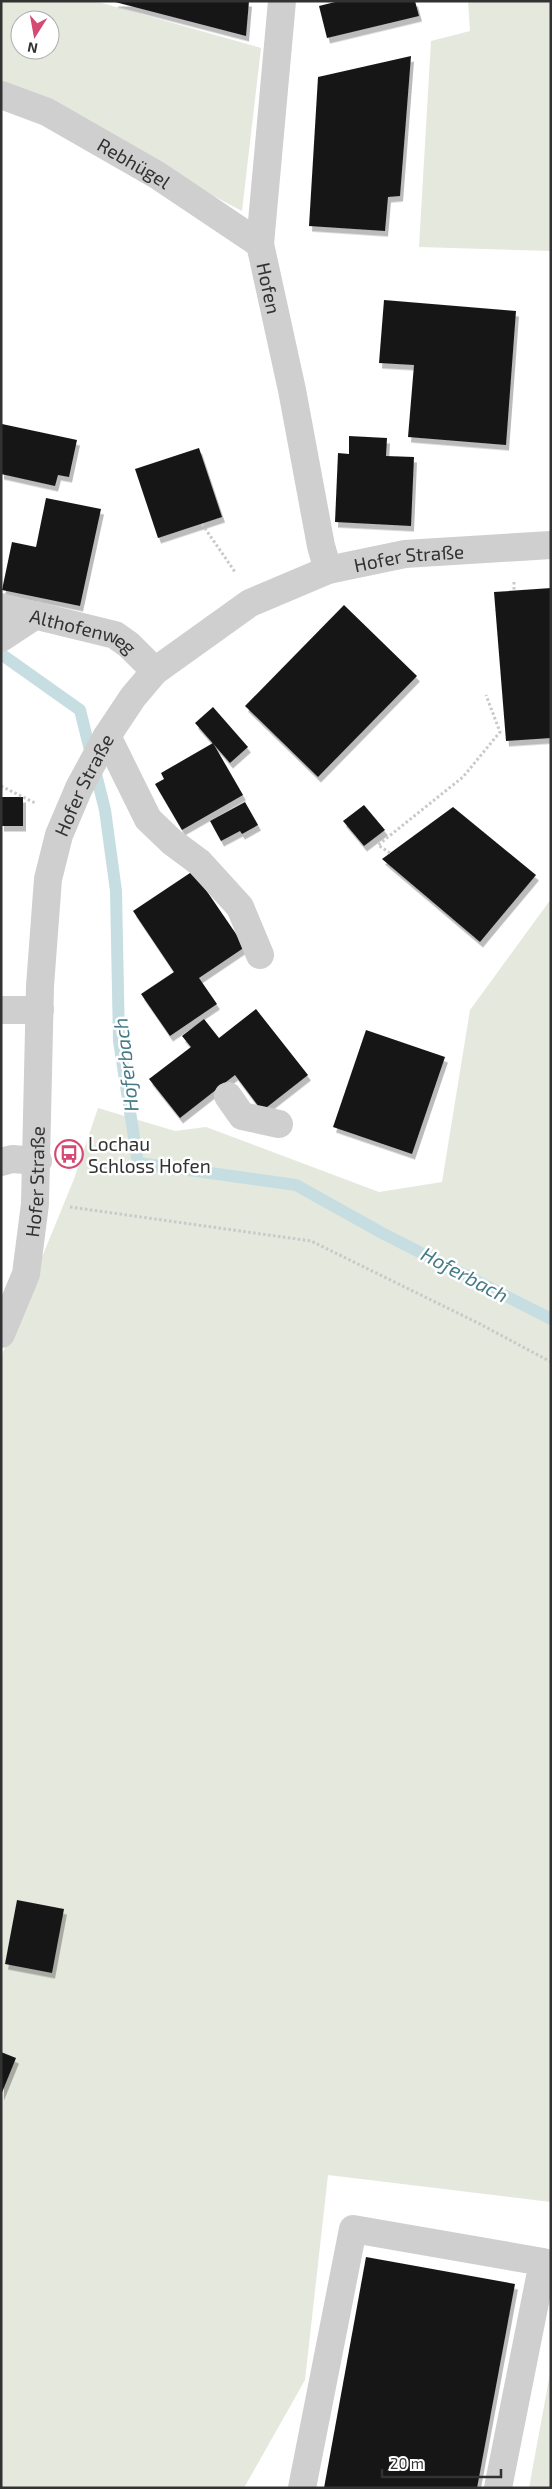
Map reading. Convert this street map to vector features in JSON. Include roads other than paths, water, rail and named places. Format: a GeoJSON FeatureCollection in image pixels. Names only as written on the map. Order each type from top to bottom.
{"type":"FeatureCollection","features":[{"type":"Feature","properties":{"kind":"street","name":"Hofen"},"geometry":{"type":"LineString","coordinates":[[282,1],[260,244],[292,390],[321,546],[328,570]]}},
{"type":"Feature","properties":{"kind":"street","name":"Rebhügel"},"geometry":{"type":"LineString","coordinates":[[1,95],[47,112],[157,175],[260,244]]}},
{"type":"Feature","properties":{"kind":"street","name":"Hofer Straße"},"geometry":{"type":"LineString","coordinates":[[1,1334],[26,1274],[35,1204],[38,1161],[40,1010],[48,879],[58,835],[79,788],[103,743],[133,697],[155,671],[250,603],[328,570],[405,554],[551,545]]}},
{"type":"Feature","properties":{"kind":"street","name":"Althofenweg"},"geometry":{"type":"LineString","coordinates":[[1,607],[36,614],[115,635],[129,645],[155,671]]}},
{"type":"Feature","properties":{"kind":"street"},"geometry":{"type":"LineString","coordinates":[[6,636],[36,614]]}},
{"type":"Feature","properties":{"kind":"street"},"geometry":{"type":"LineString","coordinates":[[103,743],[148,819],[172,842],[199,862],[240,907],[260,955]]}},
{"type":"Feature","properties":{"kind":"street"},"geometry":{"type":"LineString","coordinates":[[1,1010],[40,1010]]}},
{"type":"Feature","properties":{"kind":"street"},"geometry":{"type":"LineString","coordinates":[[228,1096],[242,1116],[279,1124]]}},
{"type":"Feature","properties":{"kind":"street"},"geometry":{"type":"LineString","coordinates":[[1,1162],[12,1159],[38,1161]]}},
{"type":"Feature","properties":{"kind":"street"},"geometry":{"type":"LineString","coordinates":[[302,2488],[353,2229],[542,2262],[498,2488]]}},
{"type":"Feature","properties":{"kind":"waterway","name":"Hoferbach"},"geometry":{"type":"LineString","coordinates":[[1,654],[80,710],[105,810],[116,891],[119,1041],[138,1163],[296,1185],[382,1233],[551,1319]]}},
{"type":"Feature","properties":{"kind":"place","name":"Lochau Schloss Hofen"},"geometry":{"type":"Point","coordinates":[69,1154]}}]}
